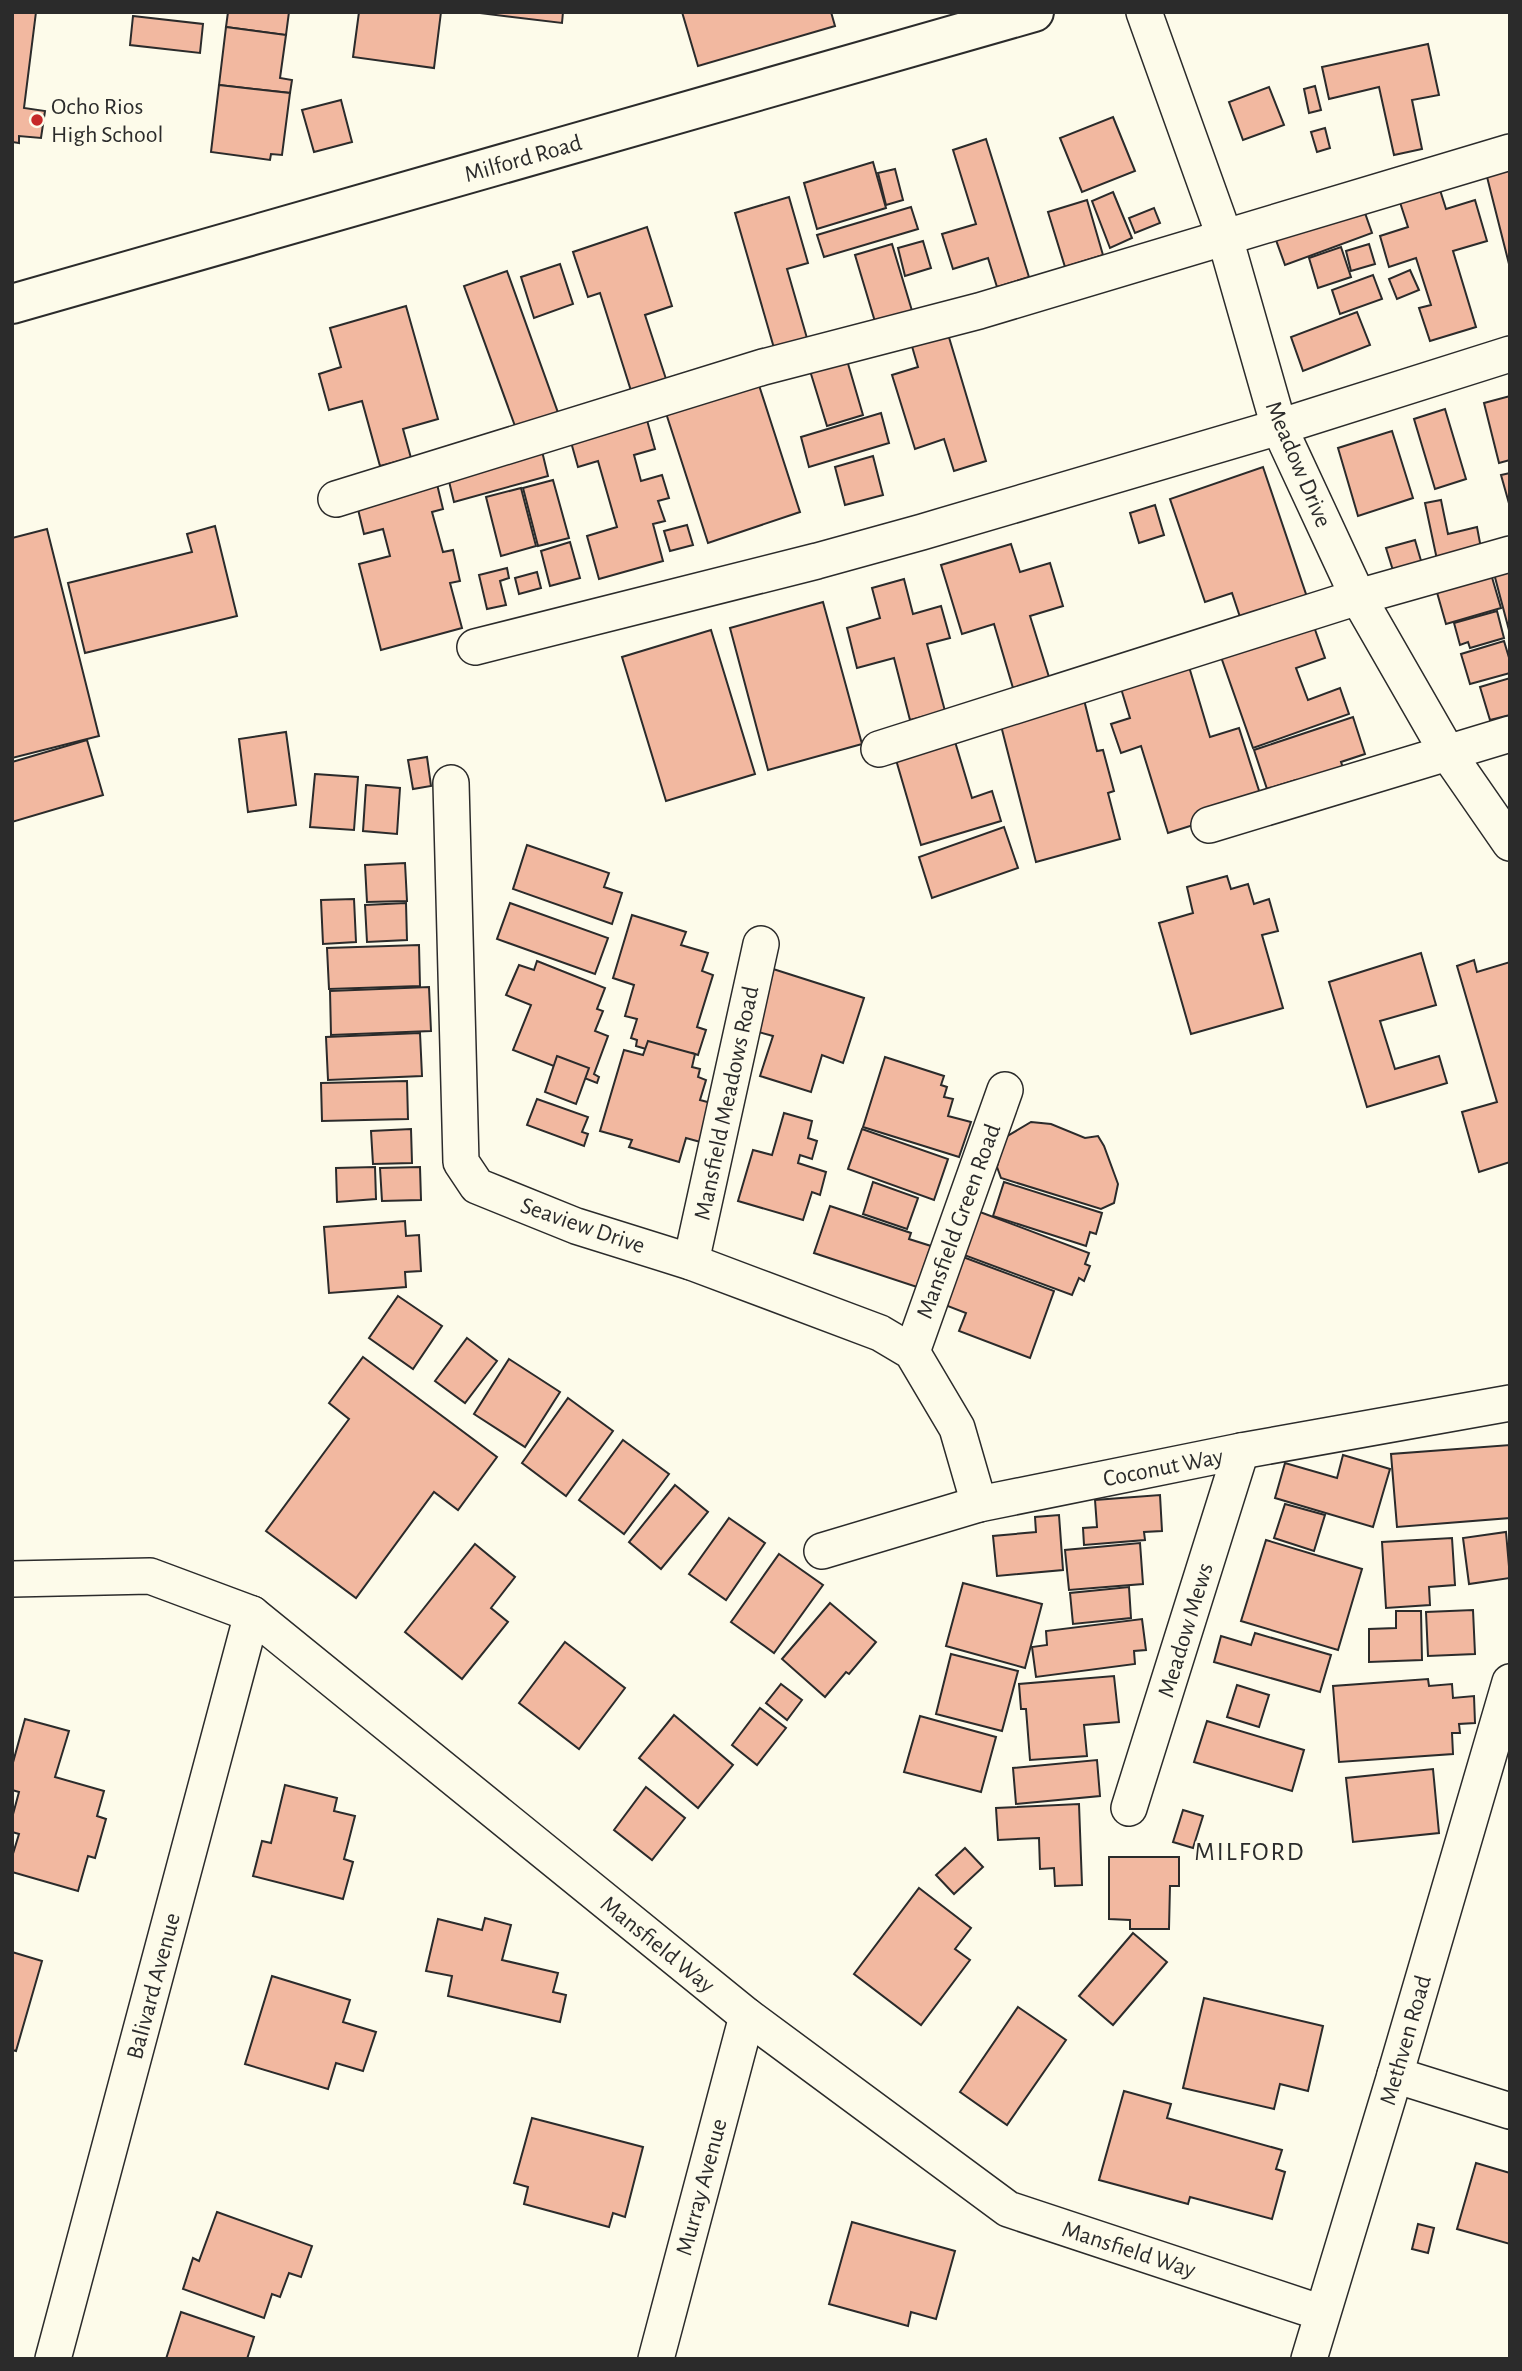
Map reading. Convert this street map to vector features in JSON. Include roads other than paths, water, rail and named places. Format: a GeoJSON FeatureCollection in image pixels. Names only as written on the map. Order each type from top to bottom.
{"type":"FeatureCollection","features":[{"type":"Feature","properties":{"kind":"main road","name":"Milford Road"},"geometry":{"type":"LineString","coordinates":[[12,304],[1034,12]]}},
{"type":"Feature","properties":{"kind":"street","name":"Meadow Drive"},"geometry":{"type":"LineString","coordinates":[[1144,12],[1225,238],[1279,427],[1358,597],[1447,752],[1510,843]]}},
{"type":"Feature","properties":{"kind":"street"},"geometry":{"type":"LineString","coordinates":[[336,499],[763,367],[979,311],[1510,152]]}},
{"type":"Feature","properties":{"kind":"street"},"geometry":{"type":"LineString","coordinates":[[475,647],[817,561],[1279,427],[1510,354]]}},
{"type":"Feature","properties":{"kind":"street"},"geometry":{"type":"LineString","coordinates":[[879,749],[1358,597],[1510,554]]}},
{"type":"Feature","properties":{"kind":"street"},"geometry":{"type":"LineString","coordinates":[[1209,825],[1510,734]]}},
{"type":"Feature","properties":{"kind":"street","name":"Seaview Drive"},"geometry":{"type":"LineString","coordinates":[[451,783],[461,1162],[477,1186],[576,1226],[691,1262],[880,1333],[912,1352],[957,1428],[979,1504]]}},
{"type":"Feature","properties":{"kind":"street","name":"Mansfield Meadows Road"},"geometry":{"type":"LineString","coordinates":[[691,1262],[761,944]]}},
{"type":"Feature","properties":{"kind":"street","name":"Mansfield Green Road"},"geometry":{"type":"LineString","coordinates":[[912,1352],[1005,1090]]}},
{"type":"Feature","properties":{"kind":"street","name":"Coconut Way"},"geometry":{"type":"LineString","coordinates":[[822,1551],[979,1504],[1241,1451],[1510,1403]]}},
{"type":"Feature","properties":{"kind":"street","name":"Meadow Mews"},"geometry":{"type":"LineString","coordinates":[[1129,1808],[1241,1451]]}},
{"type":"Feature","properties":{"kind":"street","name":"Mansfield Way"},"geometry":{"type":"LineString","coordinates":[[12,1579],[150,1576],[252,1614],[747,2016],[1008,2209],[1322,2313]]}},
{"type":"Feature","properties":{"kind":"street","name":"Balivard Avenue"},"geometry":{"type":"LineString","coordinates":[[53,2359],[252,1614]]}},
{"type":"Feature","properties":{"kind":"street"},"geometry":{"type":"LineString","coordinates":[[1504,1722],[1510,1682]]}},
{"type":"Feature","properties":{"kind":"street","name":"Methven Road"},"geometry":{"type":"LineString","coordinates":[[1309,2359],[1504,1722]]}},
{"type":"Feature","properties":{"kind":"street","name":"Murray Avenue"},"geometry":{"type":"LineString","coordinates":[[656,2359],[747,2016]]}},
{"type":"Feature","properties":{"kind":"street"},"geometry":{"type":"LineString","coordinates":[[1395,2075],[1510,2111]]}},
{"type":"Feature","properties":{"kind":"place","name":"Ocho Rios High School"},"geometry":{"type":"Point","coordinates":[37,120]}},
{"type":"Feature","properties":{"kind":"district","name":"MILFORD"},"geometry":{"type":"Point","coordinates":[1250,1851]}}]}
